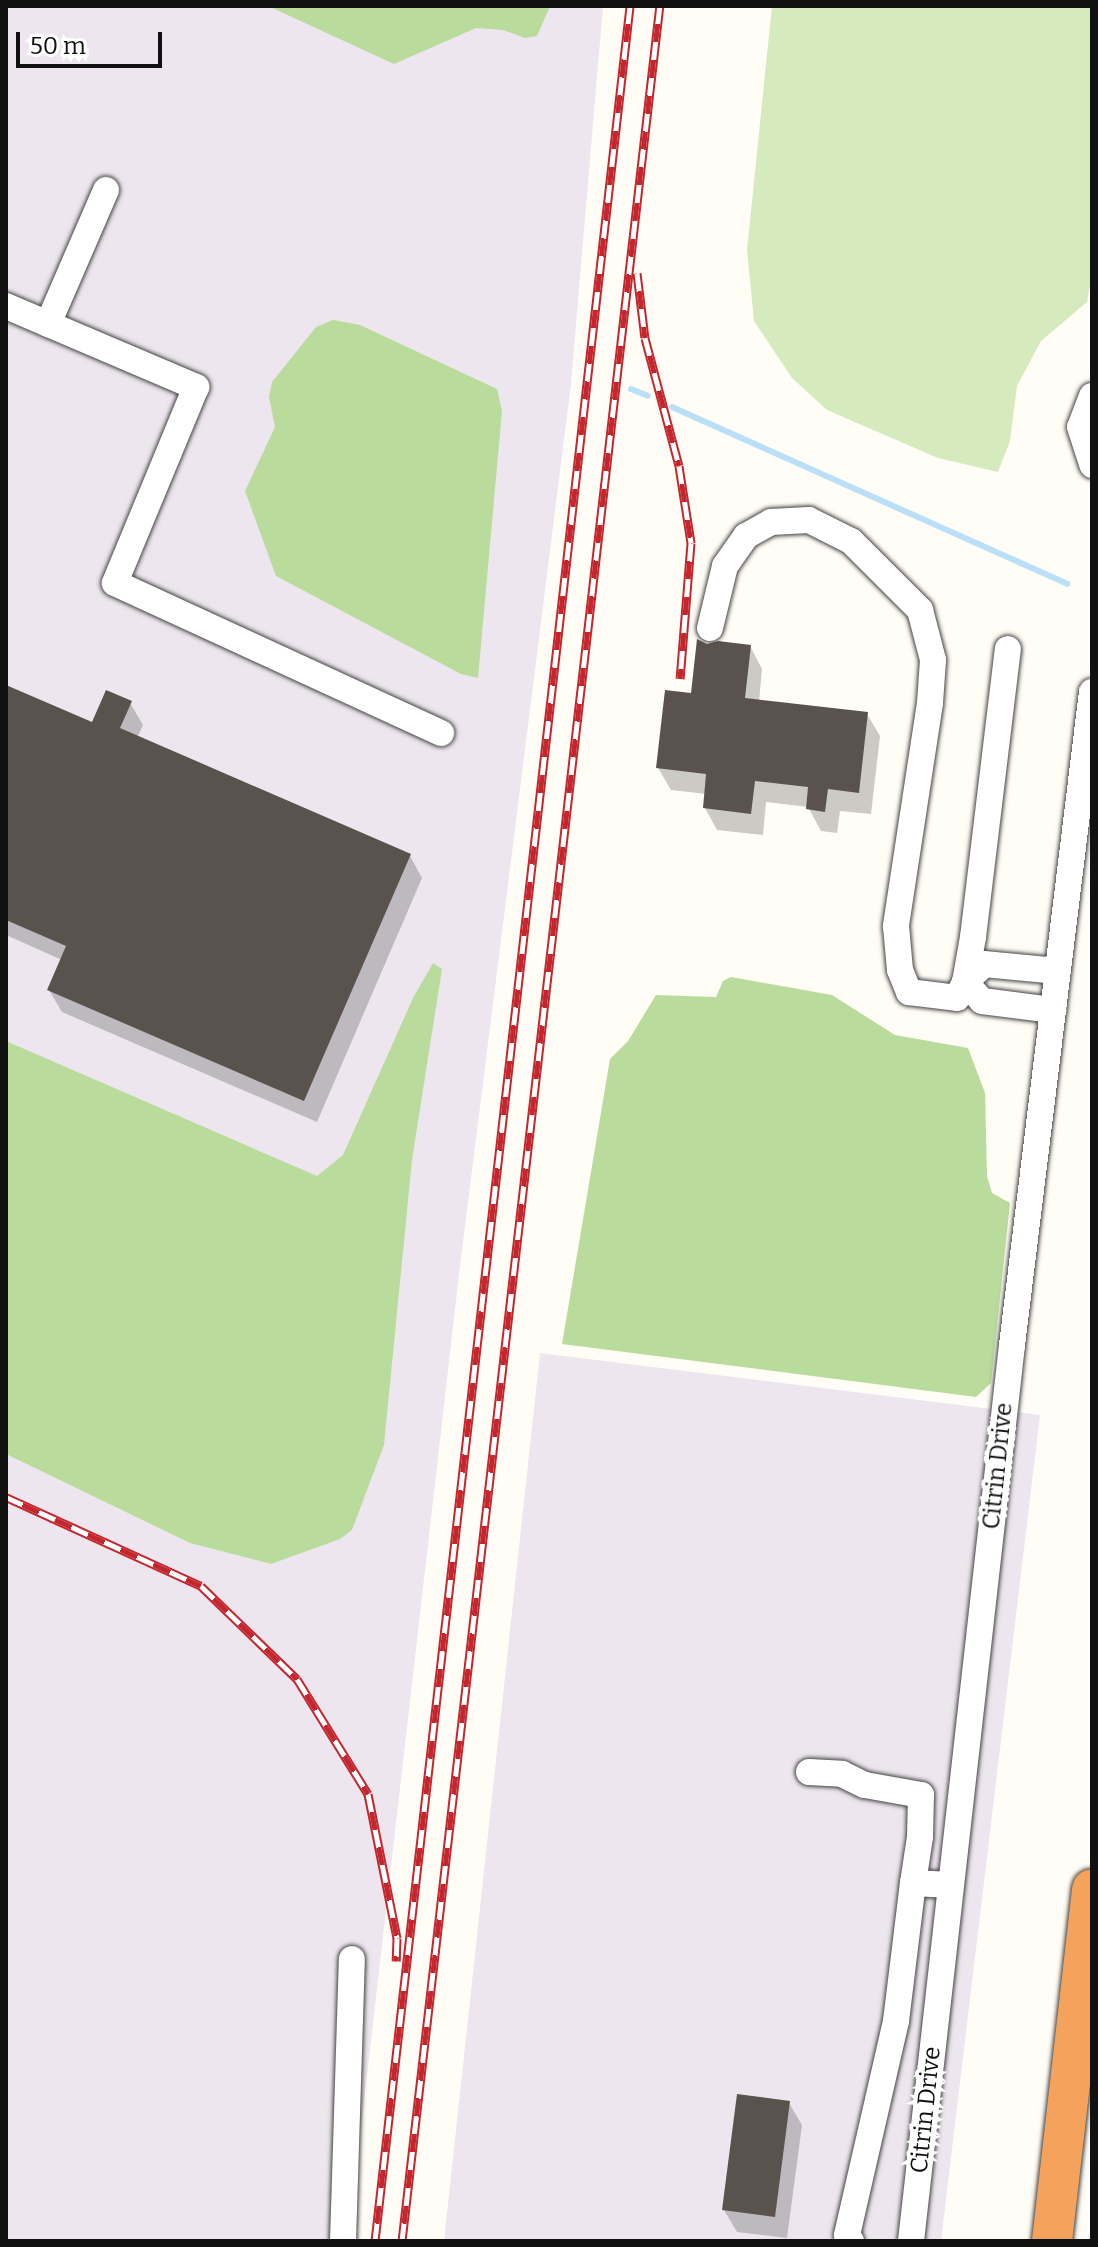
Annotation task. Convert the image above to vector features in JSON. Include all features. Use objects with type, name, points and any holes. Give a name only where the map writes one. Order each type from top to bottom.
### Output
[{"type":"highway","points":[[1052,2241],[1092,1889]]},
{"type":"street","points":[[48,324],[106,190]]},
{"type":"street","points":[[6,306],[196,387],[115,583],[441,733]]},
{"type":"street","points":[[1092,396],[1080,427],[1092,465]]},
{"type":"street","points":[[710,628],[725,566],[746,536],[771,522],[809,520],[851,541],[920,610],[933,660],[930,703],[896,926],[900,970],[909,992],[957,998],[965,982],[1008,649]]},
{"type":"street","name":"Citrin Drive","points":[[911,2241],[1092,692]]},
{"type":"street","points":[[965,982],[984,964],[1058,971]]},
{"type":"street","points":[[965,982],[982,1001],[1053,1010]]},
{"type":"street","points":[[809,1772],[842,1774],[865,1785],[921,1795],[920,1837],[896,2021],[847,2235],[851,2241]]},
{"type":"street","points":[[913,1883],[951,1885]]},
{"type":"street","points":[[343,2241],[352,1959]]},
{"type":"shaded area","points":[[6,6],[603,6],[571,384],[460,1266],[348,2241],[6,2241]]},
{"type":"shaded area","points":[[540,1353],[1040,1415],[941,2241],[444,2241]]},
{"type":"green space","points":[[268,6],[550,6],[537,36],[525,38],[503,30],[476,28],[394,64]]},
{"type":"green space","points":[[772,6],[1092,6],[1092,274],[1087,302],[1041,341],[1017,386],[1010,441],[998,472],[938,458],[827,410],[792,378],[754,321],[747,250]]},
{"type":"green space","points":[[333,320],[360,325],[497,389],[502,411],[478,678],[461,674],[276,576],[245,491],[275,427],[269,397],[272,382],[316,327]]},
{"type":"green space","points":[[433,963],[442,969],[412,1160],[384,1445],[352,1530],[340,1539],[271,1564],[190,1543],[6,1454],[6,1041],[317,1176],[343,1155],[413,998]]},
{"type":"green space","points":[[731,977],[832,995],[895,1035],[968,1048],[985,1093],[987,1176],[992,1193],[1010,1203],[991,1383],[976,1397],[562,1344],[610,1059],[628,1041],[656,995],[716,997],[723,981]]},
{"type":"building","points":[[697,639],[707,644],[718,641],[751,645],[745,698],[868,712],[859,793],[828,789],[825,812],[806,809],[808,787],[755,781],[751,814],[703,808],[706,774],[656,768],[665,690],[691,693]]},
{"type":"building","points":[[6,685],[92,722],[106,690],[132,701],[120,728],[411,854],[304,1101],[47,990],[66,946],[6,920]]},
{"type":"building","points":[[737,2094],[790,2101],[775,2217],[722,2210]]},
{"type":"waterway","points":[[631,389],[648,396]]},
{"type":"waterway","points":[[672,407],[1067,584]]},
{"type":"railway","points":[[375,2241],[630,6]]},
{"type":"railway","points":[[402,2241],[660,6]]},
{"type":"railway","points":[[637,273],[645,338],[679,466],[691,543],[680,679]]},
{"type":"railway","points":[[6,1497],[201,1586],[297,1679],[368,1794],[397,1938],[396,1961]]}]
